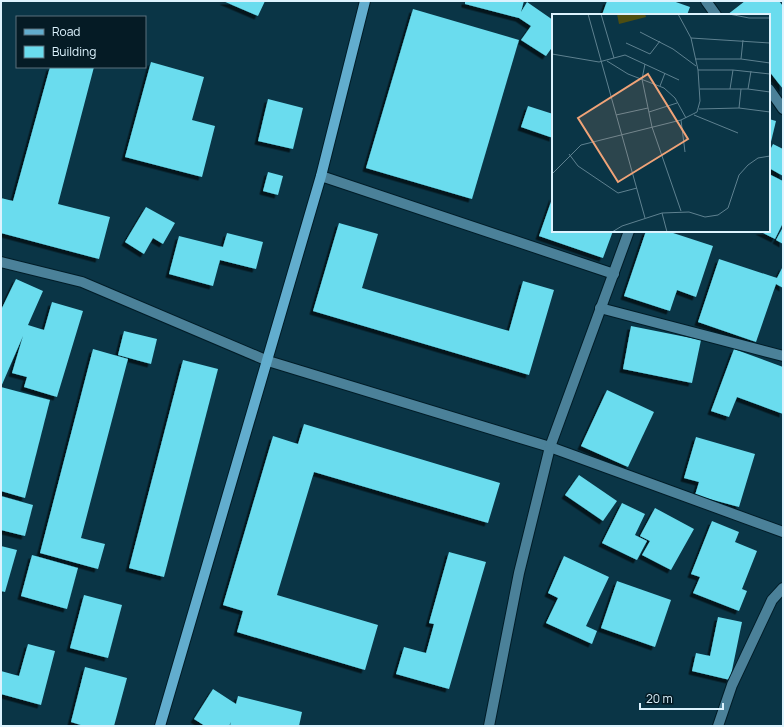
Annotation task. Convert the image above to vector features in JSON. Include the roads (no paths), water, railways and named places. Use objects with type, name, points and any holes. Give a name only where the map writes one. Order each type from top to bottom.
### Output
[{"type":"main road","points":[[160,726],[268,361],[320,176],[365,1]]},
{"type":"street","points":[[770,91],[783,109]]},
{"type":"street","points":[[320,176],[614,274]]},
{"type":"street","points":[[489,726],[519,573],[550,447],[629,232]]},
{"type":"street","points":[[1,262],[82,282],[268,361],[550,447],[783,532]]},
{"type":"street","points":[[600,308],[783,356]]},
{"type":"street","points":[[718,726],[732,685],[772,600],[783,588]]}]
